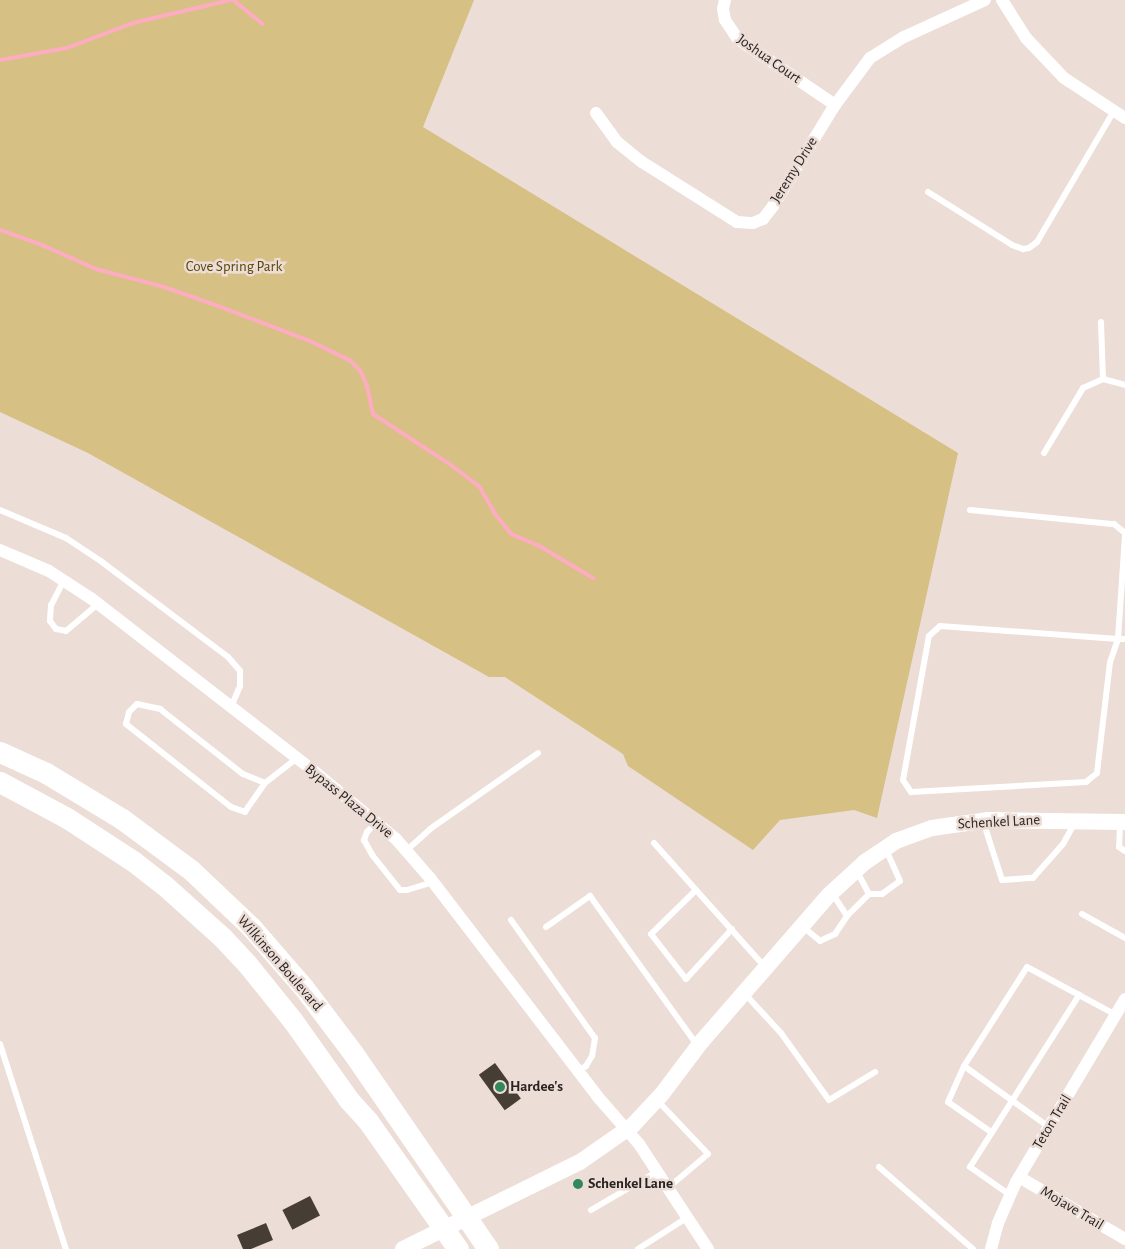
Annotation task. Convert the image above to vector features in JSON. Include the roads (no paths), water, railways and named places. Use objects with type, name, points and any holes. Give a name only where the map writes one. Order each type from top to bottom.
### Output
[{"type":"highway","name":"Wilkinson Boulevard","points":[[0,752],[46,773],[122,818],[191,870],[251,927],[304,988],[348,1046],[488,1249]]},
{"type":"highway","name":"Wilkinson Boulevard","points":[[0,782],[67,818],[133,861],[179,898],[222,937],[254,972],[293,1021],[349,1100],[368,1121],[458,1249]]},
{"type":"street","name":"Joshua Court","points":[[725,0],[723,9],[725,20],[738,39],[835,105]]},
{"type":"street","name":"Jeremy Drive","points":[[596,113],[610,135],[636,157],[737,222],[749,224],[762,219],[773,206],[835,105],[863,67],[877,52],[985,0]]},
{"type":"street","points":[[1002,0],[1026,38],[1064,78],[1120,115]]},
{"type":"street","name":"Bypass Plaza Drive","points":[[0,550],[28,561],[64,580],[98,604],[297,758],[377,822],[407,850],[658,1171],[708,1249]]},
{"type":"street","name":"Schenkel Lane","points":[[403,1249],[580,1162],[627,1130],[657,1100],[698,1046],[832,892],[856,869],[901,839],[932,828],[983,820],[1122,822]]},
{"type":"street","name":"Teton Trail","points":[[991,1249],[1010,1195],[1019,1177],[1125,1000]]},
{"type":"street","name":"Mojave Trail","points":[[1019,1177],[1125,1239]]},
{"type":"lane","points":[[928,192],[1012,245],[1023,249],[1029,248],[1037,242],[1120,115]]},
{"type":"lane","points":[[1101,322],[1103,379]]},
{"type":"lane","points":[[1044,453],[1083,388],[1103,379],[1125,385]]},
{"type":"lane","points":[[0,510],[66,538],[102,562],[228,657],[240,671],[240,686],[231,707]]},
{"type":"lane","points":[[970,510],[1114,524],[1125,534],[1118,639],[1110,662],[1097,773],[1086,782],[911,792],[903,780],[929,636],[940,626],[1118,639],[1125,640]]},
{"type":"lane","points":[[64,580],[51,605],[50,621],[56,628],[66,631],[85,617],[98,604]]},
{"type":"lane","points":[[265,784],[243,774],[160,709],[137,704],[129,712],[126,724],[231,807],[245,812],[265,784],[297,758]]},
{"type":"lane","points":[[407,850],[430,829],[538,753]]},
{"type":"lane","points":[[983,820],[1002,880],[1033,878],[1063,844],[1076,820]]},
{"type":"lane","points":[[377,822],[367,832],[364,840],[373,856],[400,890],[407,890],[433,882]]},
{"type":"lane","points":[[1122,822],[1119,847],[1125,851]]},
{"type":"lane","points":[[654,843],[766,968]]},
{"type":"lane","points":[[802,926],[820,941],[835,934],[847,916],[869,894],[882,894],[900,881],[886,849]]},
{"type":"lane","points":[[856,869],[869,894]]},
{"type":"lane","points":[[696,890],[651,934],[686,979],[732,929]]},
{"type":"lane","points":[[832,892],[847,916]]},
{"type":"lane","points":[[546,927],[590,896],[698,1046]]},
{"type":"lane","points":[[1082,914],[1125,938]]},
{"type":"lane","points":[[511,920],[595,1038],[592,1056],[586,1066],[578,1071]]},
{"type":"lane","points":[[991,1132],[948,1102],[964,1066],[1027,967],[1116,1015]]},
{"type":"lane","points":[[744,993],[781,1033],[829,1100],[875,1072]]},
{"type":"lane","points":[[1010,1195],[970,1167],[1079,995]]},
{"type":"lane","points":[[0,1044],[66,1249]]},
{"type":"lane","points":[[964,1066],[1049,1127]]},
{"type":"lane","points":[[657,1100],[708,1154],[668,1187]]},
{"type":"lane","points":[[879,1167],[973,1249]]},
{"type":"lane","points":[[591,1210],[658,1171]]},
{"type":"lane","points":[[638,1249],[688,1217]]},
{"type":"waterway","points":[[0,60],[67,48],[133,23],[230,0]]},
{"type":"waterway","points":[[233,0],[263,24]]},
{"type":"waterway","points":[[0,230],[42,245],[96,269],[164,287],[218,306],[310,341],[351,361],[361,372],[367,386],[373,414],[451,465],[479,486],[495,514],[511,534],[541,547],[593,578]]},
{"type":"place","name":"Hardee's","points":[[500,1087]]},
{"type":"place","name":"Schenkel Lane","points":[[578,1184]]},
{"type":"park label","name":"Cove Spring Park","points":[[234,267]]}]
